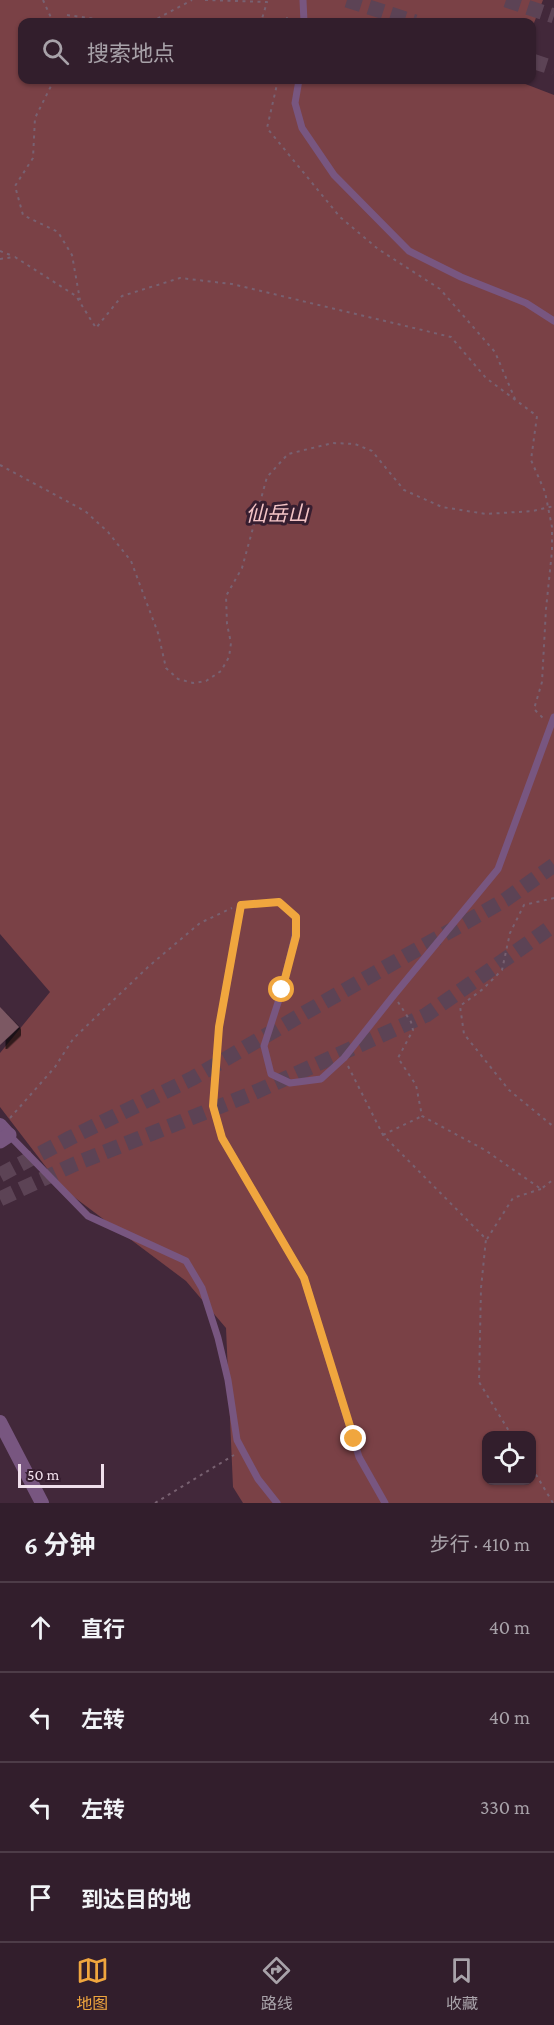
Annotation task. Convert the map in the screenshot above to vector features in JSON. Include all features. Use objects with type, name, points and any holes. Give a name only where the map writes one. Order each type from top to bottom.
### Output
[{"type":"street","points":[[0,1422],[42,1503]]},
{"type":"lane","points":[[303,0],[304,18]]},
{"type":"lane","points":[[298,84],[295,103],[302,128],[334,175],[409,251],[461,277],[526,303],[554,321]]},
{"type":"lane","points":[[385,1503],[359,1458],[304,1278],[222,1138],[213,1106],[219,1027],[241,905],[279,902],[296,917],[296,936],[264,1046],[271,1074],[290,1083],[321,1079],[344,1058],[498,869],[554,717]]},
{"type":"lane","points":[[3,1132],[88,1216],[186,1261],[202,1288],[218,1338],[228,1380],[237,1440],[258,1479],[277,1503]]},
{"type":"path","points":[[43,0],[51,18]]},
{"type":"path","points":[[158,18],[192,0]]},
{"type":"path","points":[[205,0],[267,2],[262,18]]},
{"type":"path","points":[[67,15],[88,18]]},
{"type":"path","points":[[52,84],[35,118],[33,158],[15,186],[23,215],[57,232],[72,255],[81,304]]},
{"type":"path","points":[[277,84],[267,128],[340,217],[378,249],[440,289],[495,352],[516,401]]},
{"type":"path","points":[[0,251],[15,257],[76,296],[96,328],[122,296],[180,278],[232,285],[452,337],[486,378],[537,416],[531,460],[545,492],[552,526],[552,551],[542,682],[534,709],[551,726]]},
{"type":"path","points":[[0,259],[15,257]]},
{"type":"path","points":[[0,465],[85,511],[108,532],[131,561],[158,633],[166,668],[178,679],[193,683],[206,681],[221,670],[229,657],[231,643],[227,624],[226,596],[242,568],[267,477],[288,454],[333,443],[355,444],[372,451],[404,490],[442,507],[486,514],[533,511],[554,506]]},
{"type":"path","points":[[554,898],[525,905],[510,933],[502,969],[483,989],[460,1006],[464,1034],[509,1089],[554,1126]]},
{"type":"path","points":[[3,1132],[55,1067],[74,1039],[148,967],[200,923],[241,905]]},
{"type":"path","points":[[394,995],[411,1022],[413,1030],[398,1058],[416,1085],[422,1116]]},
{"type":"path","points":[[344,1058],[383,1135],[486,1239]]},
{"type":"path","points":[[383,1135],[422,1116]]},
{"type":"path","points":[[422,1116],[485,1150],[541,1189]]},
{"type":"path","points":[[509,1431],[479,1382],[481,1288],[486,1239],[513,1198],[541,1189],[554,1179]]},
{"type":"path","points":[[155,1503],[242,1450]]},
{"type":"path","points":[[536,1476],[553,1503]]},
{"type":"green space","name":"仙岳山","points":[[0,0],[543,0],[536,18],[18,18],[18,84],[525,84],[554,95],[554,1503],[243,1503],[233,1487],[226,1328],[186,1281],[62,1188],[0,1107],[0,1053],[50,992],[0,934]]},
{"type":"building","points":[[0,1007],[19,1027],[0,1045]]},
{"type":"tunnel","points":[[347,0],[403,18]]},
{"type":"tunnel","points":[[506,0],[554,16]]},
{"type":"tunnel","points":[[536,62],[554,68]]},
{"type":"tunnel","points":[[0,1175],[193,1078],[505,900],[554,865]]},
{"type":"tunnel","points":[[0,1199],[75,1164],[251,1094],[426,1015],[554,925]]},
{"type":"route","points":[[282,990],[296,936],[296,917],[279,902],[241,905],[219,1027],[213,1106],[222,1138],[304,1278],[354,1439]]}]
